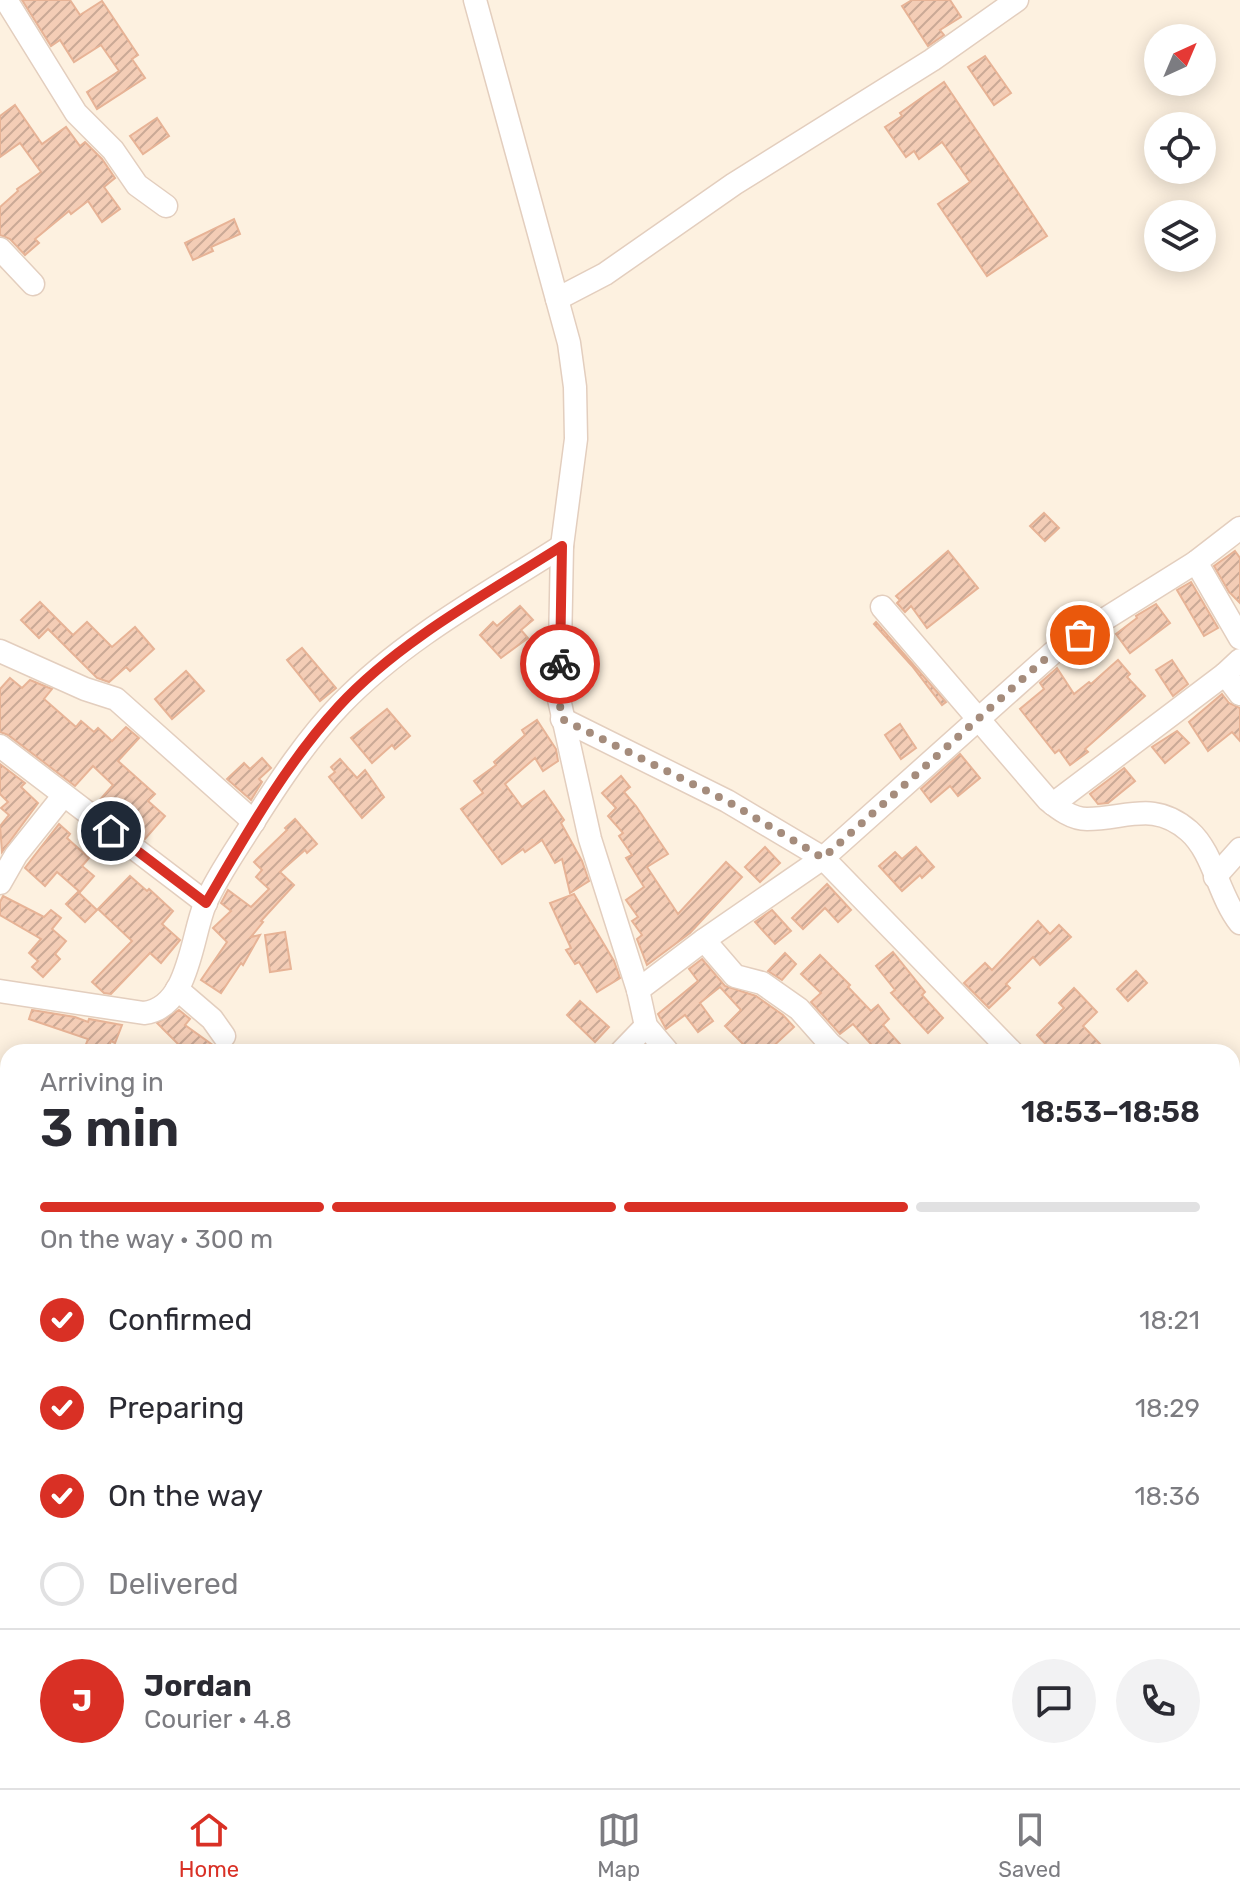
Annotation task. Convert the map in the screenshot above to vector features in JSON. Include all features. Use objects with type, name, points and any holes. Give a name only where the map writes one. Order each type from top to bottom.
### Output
[{"type":"street","points":[[6,0],[76,113],[113,150],[137,185],[166,206]]},
{"type":"street","points":[[475,0],[569,343],[576,400],[576,439],[562,546],[559,699],[562,719],[590,839],[638,990],[646,1026],[661,1044]]},
{"type":"street","points":[[557,299],[605,274],[734,184],[932,60],[1017,0]]},
{"type":"street","points":[[0,249],[33,284]]},
{"type":"street","points":[[638,990],[823,858],[1057,649],[1196,562],[1240,528]]},
{"type":"street","points":[[0,991],[144,1013],[157,1012],[177,989],[206,903],[254,822],[284,776],[340,705],[382,667],[433,629],[562,546]]},
{"type":"street","points":[[1196,562],[1240,638]]},
{"type":"street","points":[[882,607],[1053,804],[1073,816],[1086,819],[1150,812],[1170,817],[1191,832],[1206,853],[1226,903],[1240,923]]},
{"type":"street","points":[[0,651],[85,689],[116,699],[254,822]]},
{"type":"street","points":[[1053,804],[1232,667],[1240,694]]},
{"type":"street","points":[[562,719],[727,801],[823,858],[1004,1044]]},
{"type":"street","points":[[0,746],[206,903]]},
{"type":"street","points":[[0,883],[16,855],[64,795]]},
{"type":"street","points":[[1215,877],[1240,849]]},
{"type":"street","points":[[704,940],[735,976],[762,983],[799,1009],[823,1044]]},
{"type":"street","points":[[177,989],[212,1019],[224,1036]]},
{"type":"street","points":[[629,1044],[646,1026]]},
{"type":"building","points":[[22,0],[70,0],[80,15],[102,1],[138,55],[132,59],[145,78],[97,109],[87,92],[119,71],[101,45],[74,62],[60,40],[51,46]]},
{"type":"building","points":[[912,0],[950,0],[961,17],[940,30],[944,35],[928,46],[902,6]]},
{"type":"building","points":[[985,56],[1011,93],[994,105],[968,67]]},
{"type":"building","points":[[944,82],[1047,236],[987,276],[938,204],[970,182],[942,142],[919,159],[914,151],[906,157],[885,127]]},
{"type":"building","points":[[15,105],[42,144],[66,127],[80,146],[85,142],[115,178],[104,187],[120,209],[102,222],[88,201],[71,214],[69,211],[35,239],[39,243],[25,255],[10,239],[0,235],[0,207],[17,189],[41,172],[20,143],[0,157],[0,116]]},
{"type":"building","points":[[157,118],[169,136],[143,154],[130,136]]},
{"type":"building","points":[[234,219],[240,234],[211,247],[213,251],[193,260],[185,243]]},
{"type":"building","points":[[1044,513],[1059,528],[1045,541],[1030,526]]},
{"type":"building","points":[[948,551],[978,588],[927,628],[911,606],[905,612],[897,603],[900,600],[896,596]]},
{"type":"building","points":[[1235,551],[1240,558],[1240,603],[1229,592],[1214,566]]},
{"type":"building","points":[[1191,582],[1218,628],[1204,636],[1177,590]]},
{"type":"building","points":[[40,602],[73,635],[87,622],[112,647],[135,627],[154,649],[130,671],[126,667],[109,682],[97,678],[48,629],[39,638],[21,620]]},
{"type":"building","points":[[1156,604],[1170,623],[1130,653],[1116,634]]},
{"type":"building","points":[[520,606],[533,620],[521,630],[528,638],[501,658],[480,635],[493,622],[497,626]]},
{"type":"building","points":[[876,622],[946,702],[942,705],[874,624]]},
{"type":"building","points":[[302,648],[336,688],[320,701],[287,660]]},
{"type":"building","points":[[1118,660],[1130,674],[1127,677],[1145,696],[1085,749],[1088,752],[1070,765],[1059,750],[1055,753],[1020,709],[1044,689],[1040,683],[1057,668],[1074,694],[1089,682],[1091,684]]},
{"type":"building","points":[[1172,660],[1188,684],[1173,696],[1156,670]]},
{"type":"building","points":[[186,671],[204,691],[172,719],[155,699]]},
{"type":"building","points":[[10,678],[22,688],[30,680],[52,689],[44,699],[76,727],[81,721],[94,732],[98,728],[112,741],[126,727],[139,738],[118,761],[155,794],[148,801],[165,816],[145,839],[131,828],[138,820],[118,803],[110,812],[97,803],[113,785],[93,766],[75,786],[0,732],[0,689]]},
{"type":"building","points":[[1222,694],[1229,703],[1240,708],[1240,741],[1232,732],[1208,751],[1189,722]]},
{"type":"building","points":[[387,709],[410,736],[395,749],[392,745],[372,763],[351,738]]},
{"type":"building","points":[[537,720],[556,749],[558,761],[543,771],[535,758],[505,784],[522,807],[544,791],[564,820],[561,823],[589,881],[570,893],[562,859],[555,863],[542,840],[502,864],[461,809],[483,793],[474,781],[496,765],[494,762],[525,735],[522,730]]},
{"type":"building","points":[[900,724],[916,748],[901,759],[885,735]]},
{"type":"building","points":[[1177,731],[1189,743],[1165,763],[1152,747]]},
{"type":"building","points":[[960,754],[980,778],[958,796],[950,786],[931,802],[921,789]]},
{"type":"building","points":[[262,758],[271,768],[259,779],[262,782],[251,800],[227,779],[244,763],[250,769]]},
{"type":"building","points":[[340,759],[357,778],[365,770],[384,797],[362,818],[329,777],[335,772],[331,767]]},
{"type":"building","points":[[0,764],[25,783],[21,787],[38,803],[2,852],[0,826],[9,815],[1,808],[8,802],[0,794]]},
{"type":"building","points":[[1124,768],[1135,781],[1108,803],[1098,804],[1090,794]]},
{"type":"building","points":[[621,776],[630,787],[624,792],[668,854],[647,867],[678,914],[726,862],[742,877],[690,933],[647,965],[637,939],[642,935],[632,921],[638,917],[626,900],[644,887],[626,858],[632,855],[619,836],[623,833],[608,816],[616,808],[602,793]]},
{"type":"building","points":[[295,819],[317,844],[307,853],[305,850],[280,872],[294,885],[261,921],[251,937],[260,935],[243,965],[241,963],[221,993],[201,980],[227,942],[213,928],[231,911],[221,903],[228,890],[251,907],[269,889],[256,877],[262,870],[254,862]]},
{"type":"building","points":[[59,824],[70,834],[67,838],[89,858],[82,866],[94,876],[80,892],[57,872],[45,886],[25,868]]},
{"type":"building","points":[[765,847],[780,863],[760,882],[745,867]]},
{"type":"building","points":[[916,847],[934,867],[902,891],[879,866],[895,852],[902,859]]},
{"type":"building","points":[[130,876],[173,911],[162,924],[180,940],[161,963],[150,953],[111,994],[104,993],[92,982],[132,941],[98,909]]},
{"type":"building","points":[[827,884],[851,910],[838,922],[825,908],[803,929],[792,918]]},
{"type":"building","points":[[78,892],[97,910],[85,922],[66,904]]},
{"type":"building","points":[[574,894],[614,961],[620,978],[597,992],[579,962],[575,964],[566,950],[571,948],[550,903]]},
{"type":"building","points":[[3,896],[44,917],[51,910],[61,918],[52,929],[66,941],[55,954],[60,959],[43,977],[32,967],[38,961],[29,953],[41,939],[0,915]]},
{"type":"building","points":[[772,910],[791,931],[775,944],[755,922]]},
{"type":"building","points":[[1038,921],[1050,934],[1059,925],[1071,937],[1040,965],[1033,957],[1006,984],[1010,988],[989,1008],[964,983],[985,963],[992,970]]},
{"type":"building","points":[[285,932],[291,969],[270,972],[265,935]]},
{"type":"building","points":[[893,952],[925,992],[922,995],[943,1018],[928,1033],[891,993],[895,990],[876,966]]},
{"type":"building","points":[[785,953],[796,964],[782,980],[768,971]]},
{"type":"building","points":[[820,955],[871,1011],[878,1005],[889,1019],[883,1025],[900,1044],[871,1044],[853,1024],[840,1034],[811,1002],[821,993],[801,974]]},
{"type":"building","points":[[702,959],[725,986],[756,996],[794,1027],[776,1044],[743,1044],[725,1026],[741,1010],[720,987],[700,1003],[713,1021],[698,1032],[685,1015],[666,1029],[658,1014],[698,981],[689,969]]},
{"type":"building","points":[[1136,971],[1147,983],[1128,1001],[1117,989]]},
{"type":"building","points":[[1074,988],[1097,1012],[1083,1026],[1100,1044],[1045,1044],[1037,1035],[1064,1008],[1059,1003]]},
{"type":"building","points":[[580,1001],[609,1027],[595,1042],[567,1015]]},
{"type":"building","points":[[32,1010],[88,1022],[89,1019],[122,1025],[115,1043],[86,1044],[88,1039],[29,1019]]},
{"type":"building","points":[[179,1010],[190,1019],[185,1025],[211,1044],[178,1044],[157,1023]]},
{"type":"way so far","points":[[560,664],[562,719],[727,801],[823,858],[1037,666],[1080,635]]},
{"type":"route","points":[[111,831],[206,903],[284,776],[340,705],[382,667],[433,629],[562,546],[560,664]]}]
